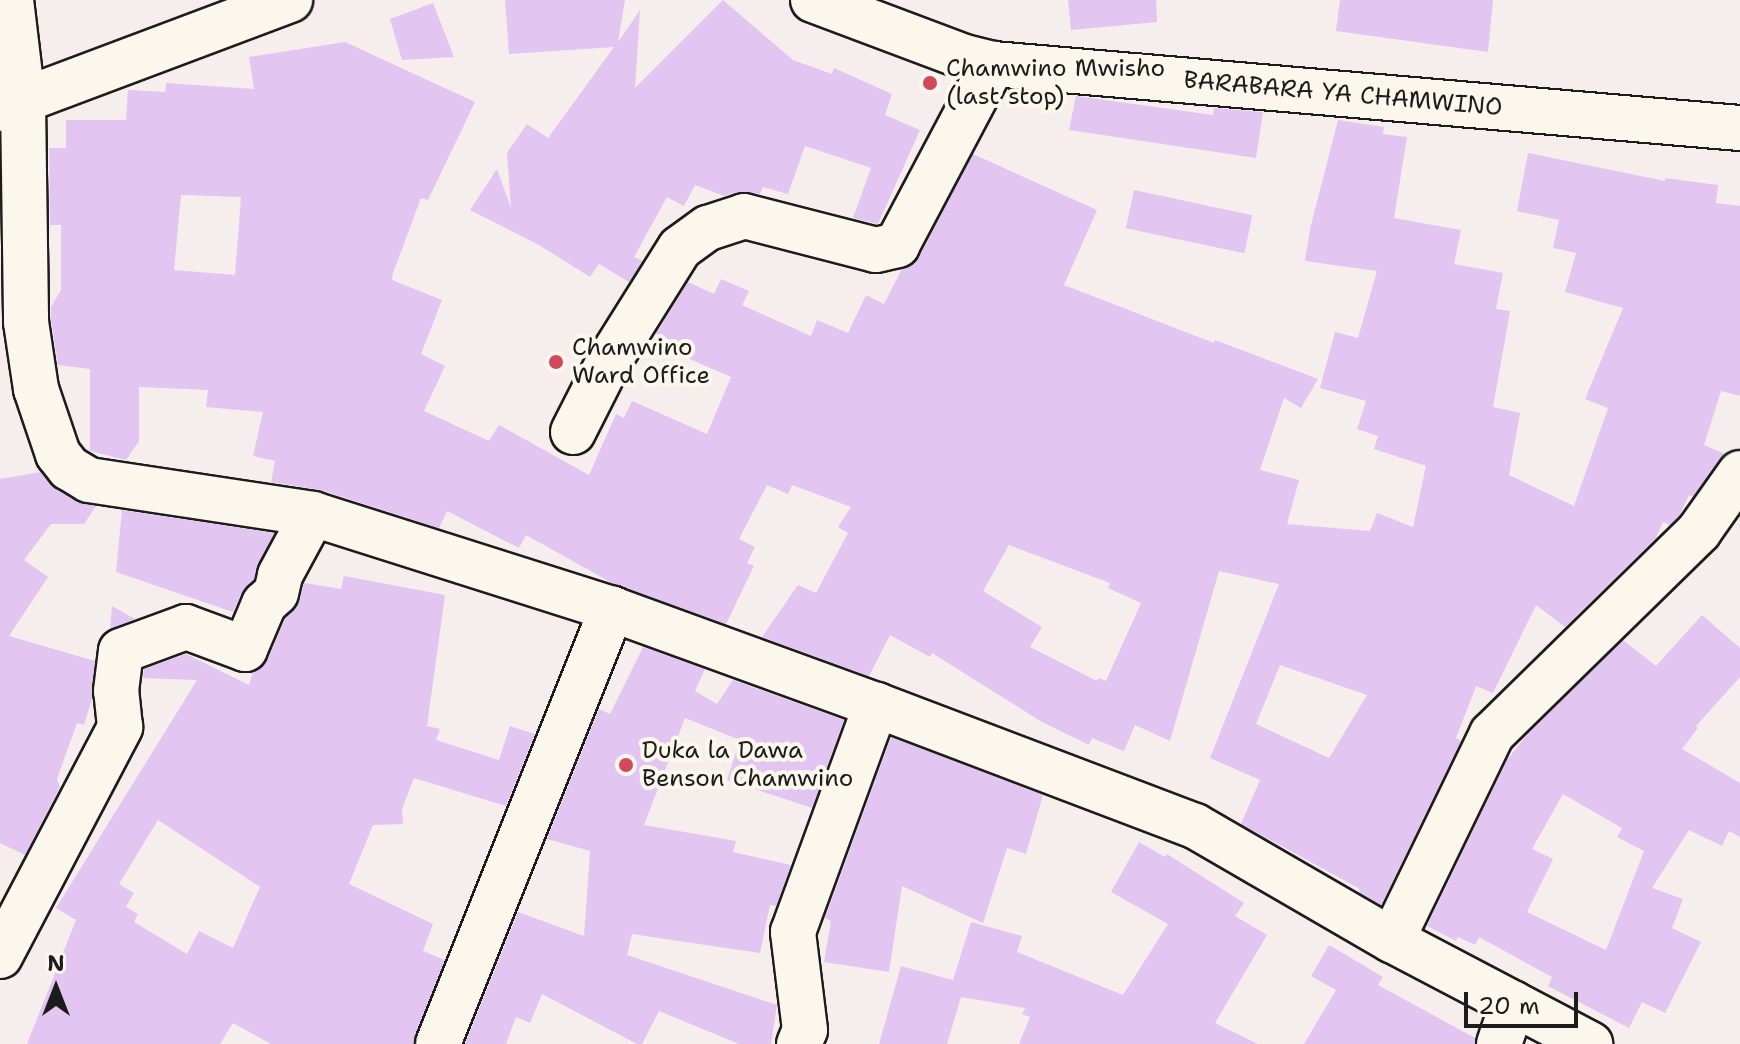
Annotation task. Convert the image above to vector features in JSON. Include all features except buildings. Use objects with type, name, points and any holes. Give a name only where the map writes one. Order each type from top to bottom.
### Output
[{"type":"street","points":[[11,0],[12,105],[26,322],[36,389],[58,454],[69,468],[89,480],[313,514],[612,609],[876,705],[1195,826],[1392,940],[1590,1044]]},
{"type":"street","points":[[12,105],[290,0]]},
{"type":"street","name":"BARABARA YA CHAMWINO","points":[[813,0],[965,57],[993,64],[1740,128]]},
{"type":"street","points":[[573,432],[609,361],[680,248],[708,228],[744,216],[876,250],[897,245],[907,233],[993,64]]},
{"type":"street","points":[[1392,940],[1492,734],[1699,531],[1740,473]]},
{"type":"street","points":[[0,956],[120,727],[116,691],[121,651],[186,627],[245,649],[264,604],[276,593],[280,575],[313,514]]},
{"type":"street","points":[[438,1044],[612,609]]},
{"type":"street","points":[[799,1044],[805,1030],[793,932],[876,705]]},
{"type":"street","points":[[1499,1044],[1513,1003]]},
{"type":"place","name":"Chamwino Mwisho (last stop)","points":[[930,83]]},
{"type":"place","name":"Chamwino Ward Office","points":[[556,362]]},
{"type":"place","name":"Duka la Dawa Benson Chamwino","points":[[626,765]]}]
